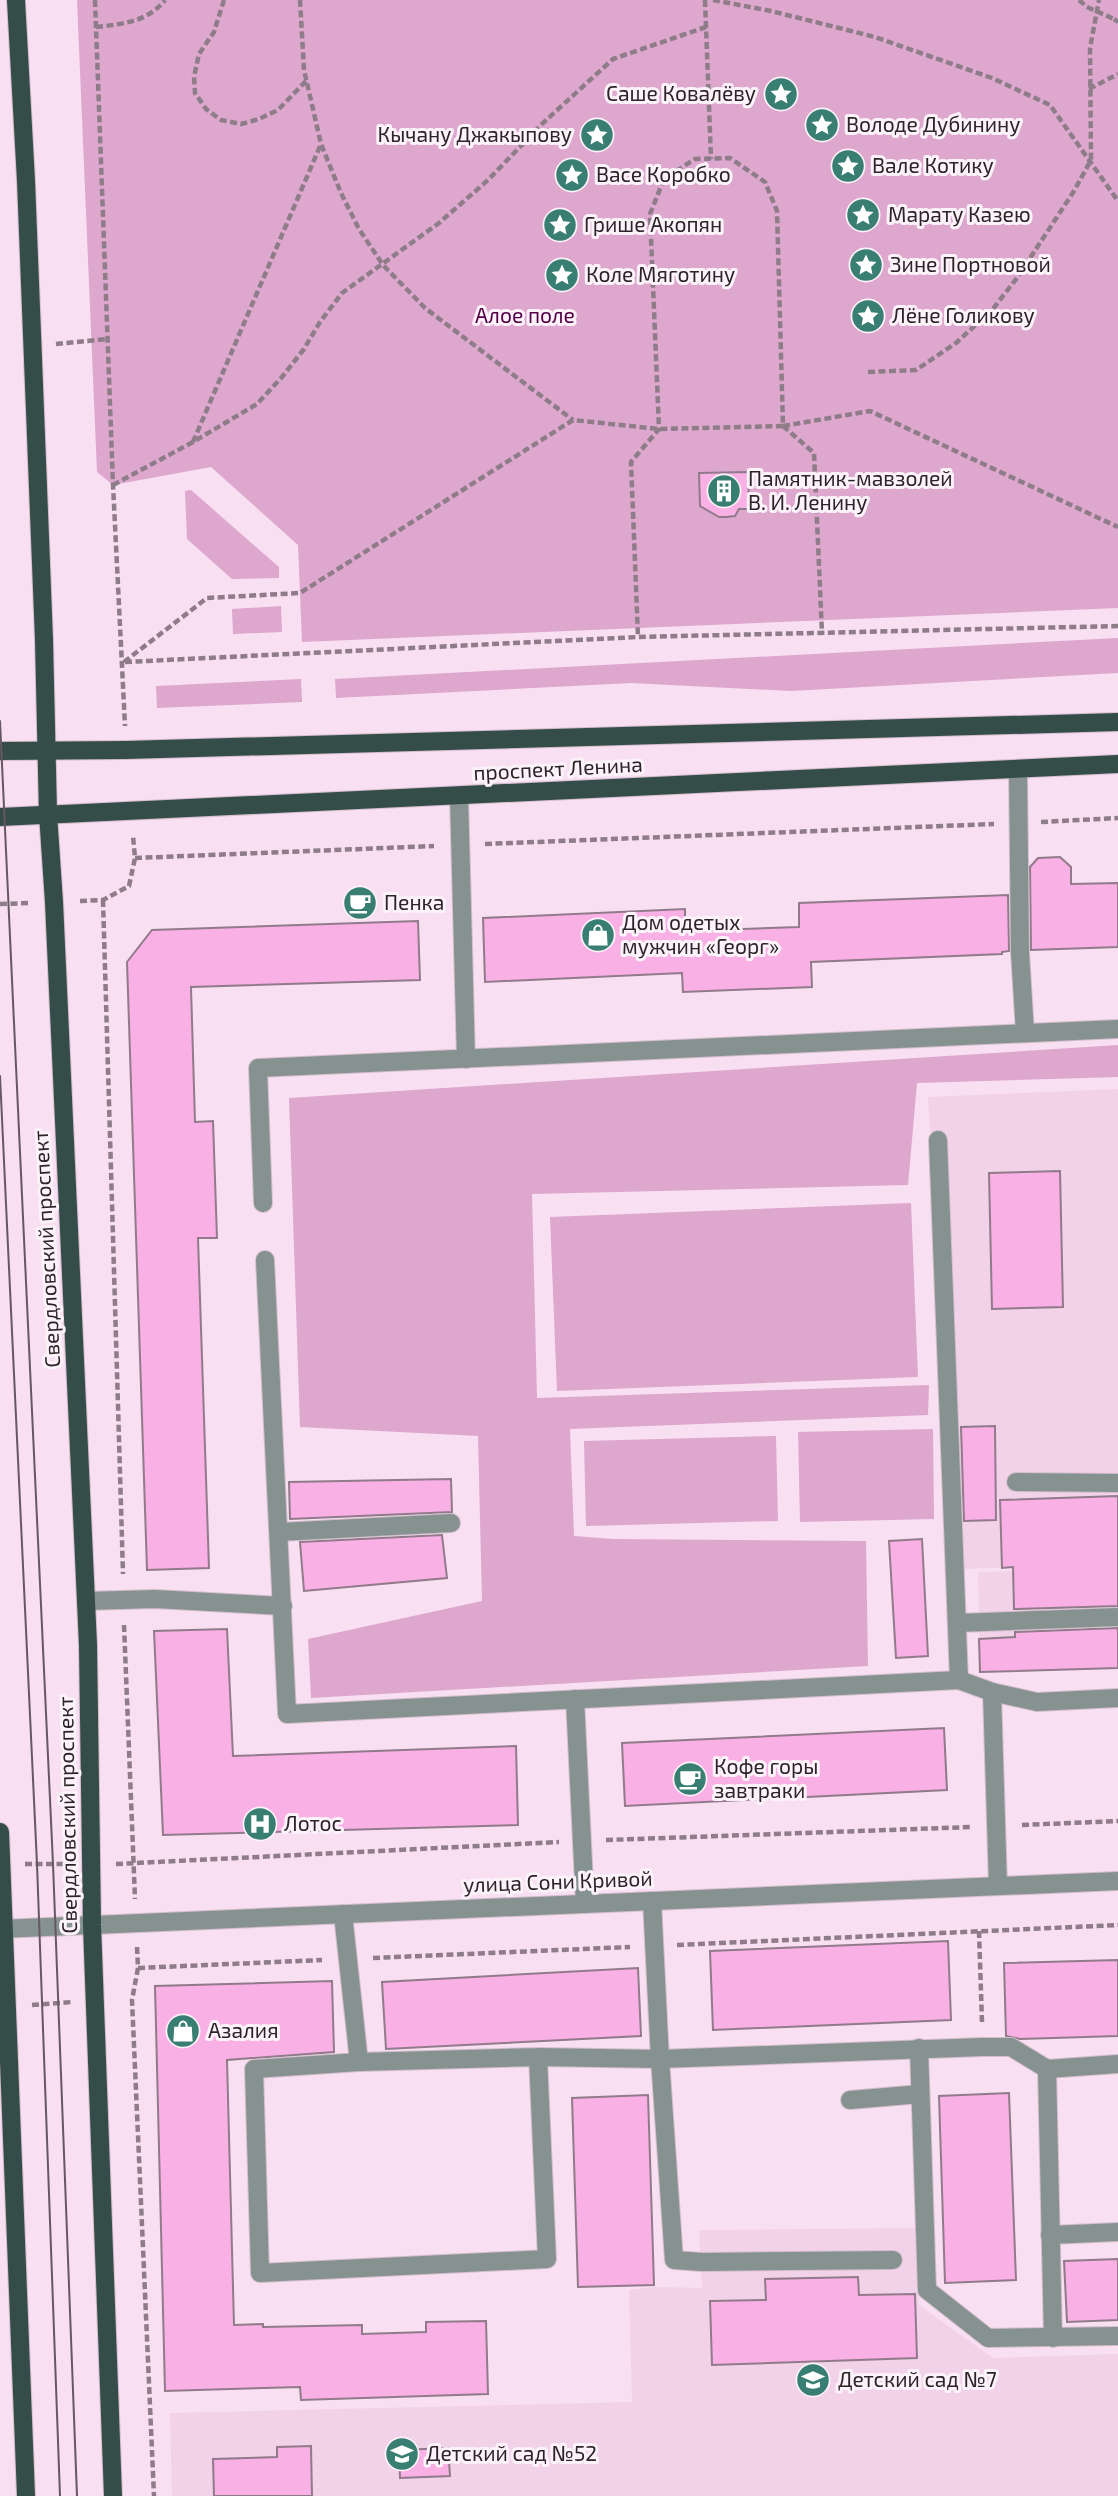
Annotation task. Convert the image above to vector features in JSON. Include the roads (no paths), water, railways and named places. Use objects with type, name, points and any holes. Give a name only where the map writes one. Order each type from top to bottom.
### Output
[{"type":"main road","name":"Свердловский проспект","points":[[16,0],[26,181],[48,814],[86,1601],[92,1925],[113,2496]]},
{"type":"main road","name":"проспект Ленина","points":[[0,751],[126,750],[1118,722]]},
{"type":"main road","name":"проспект Ленина","points":[[0,817],[1118,764]]},
{"type":"main road","points":[[0,1832],[26,2496]]},
{"type":"street","points":[[1017,770],[1020,952],[1025,1033]]},
{"type":"street","points":[[459,796],[466,1059]]},
{"type":"street","points":[[263,1203],[258,1068],[1118,1029]]},
{"type":"street","points":[[938,1140],[958,1679]]},
{"type":"street","points":[[265,1260],[287,1714],[958,1679],[992,1692],[1037,1702],[1118,1698]]},
{"type":"street","points":[[1016,1482],[1118,1483]]},
{"type":"street","points":[[279,1532],[451,1523]]},
{"type":"street","points":[[86,1601],[155,1599],[283,1606]]},
{"type":"street","points":[[957,1623],[1118,1617]]},
{"type":"street","points":[[992,1692],[998,1886]]},
{"type":"street","points":[[575,1699],[585,1904]]},
{"type":"street","name":"улица Сони Кривой","points":[[2,1929],[1118,1881]]},
{"type":"street","points":[[652,1901],[674,2260],[893,2260]]},
{"type":"street","points":[[343,1914],[359,2062]]},
{"type":"street","points":[[538,2057],[547,2259],[260,2273],[254,2069],[359,2062],[538,2057],[660,2059],[982,2047],[1011,2047],[1047,2069],[1118,2064]]},
{"type":"street","points":[[919,2048],[926,2290],[988,2338],[1118,2336]]},
{"type":"street","points":[[1047,2069],[1053,2338]]},
{"type":"street","points":[[850,2100],[920,2094]]},
{"type":"street","points":[[1050,2235],[1118,2232]]},
{"type":"tram line","points":[[0,721],[53,1864],[77,2496]]},
{"type":"tram line","points":[[0,1076],[37,1864],[60,2496]]},
{"type":"place","name":"Саше Ковалёву","points":[[781,94]]},
{"type":"place","name":"Володе Дубинину","points":[[822,125]]},
{"type":"place","name":"Кычану Джакыпову","points":[[597,135]]},
{"type":"place","name":"Вале Котику","points":[[848,166]]},
{"type":"place","name":"Васе Коробко","points":[[572,175]]},
{"type":"place","name":"Марату Казею","points":[[863,215]]},
{"type":"place","name":"Грише Акопян","points":[[560,225]]},
{"type":"place","name":"Зине Портновой","points":[[866,265]]},
{"type":"place","name":"Коле Мяготину","points":[[562,275]]},
{"type":"place","name":"Лёне Голикову","points":[[868,316]]},
{"type":"place","name":"Памятник-мавзолей В. И. Ленину","points":[[724,491]]},
{"type":"place","name":"Пенка","points":[[360,903]]},
{"type":"place","name":"Дом одетых мужчин «Георг»","points":[[598,935]]},
{"type":"place","name":"Кофе горы завтраки","points":[[690,1779]]},
{"type":"place","name":"Лотос","points":[[260,1824]]},
{"type":"place","name":"Азалия","points":[[183,2031]]},
{"type":"place","name":"Детский сад №7","points":[[813,2380]]},
{"type":"place","name":"Детский сад №52","points":[[402,2454]]},
{"type":"park label","name":"Алое поле","points":[[525,316]]}]
